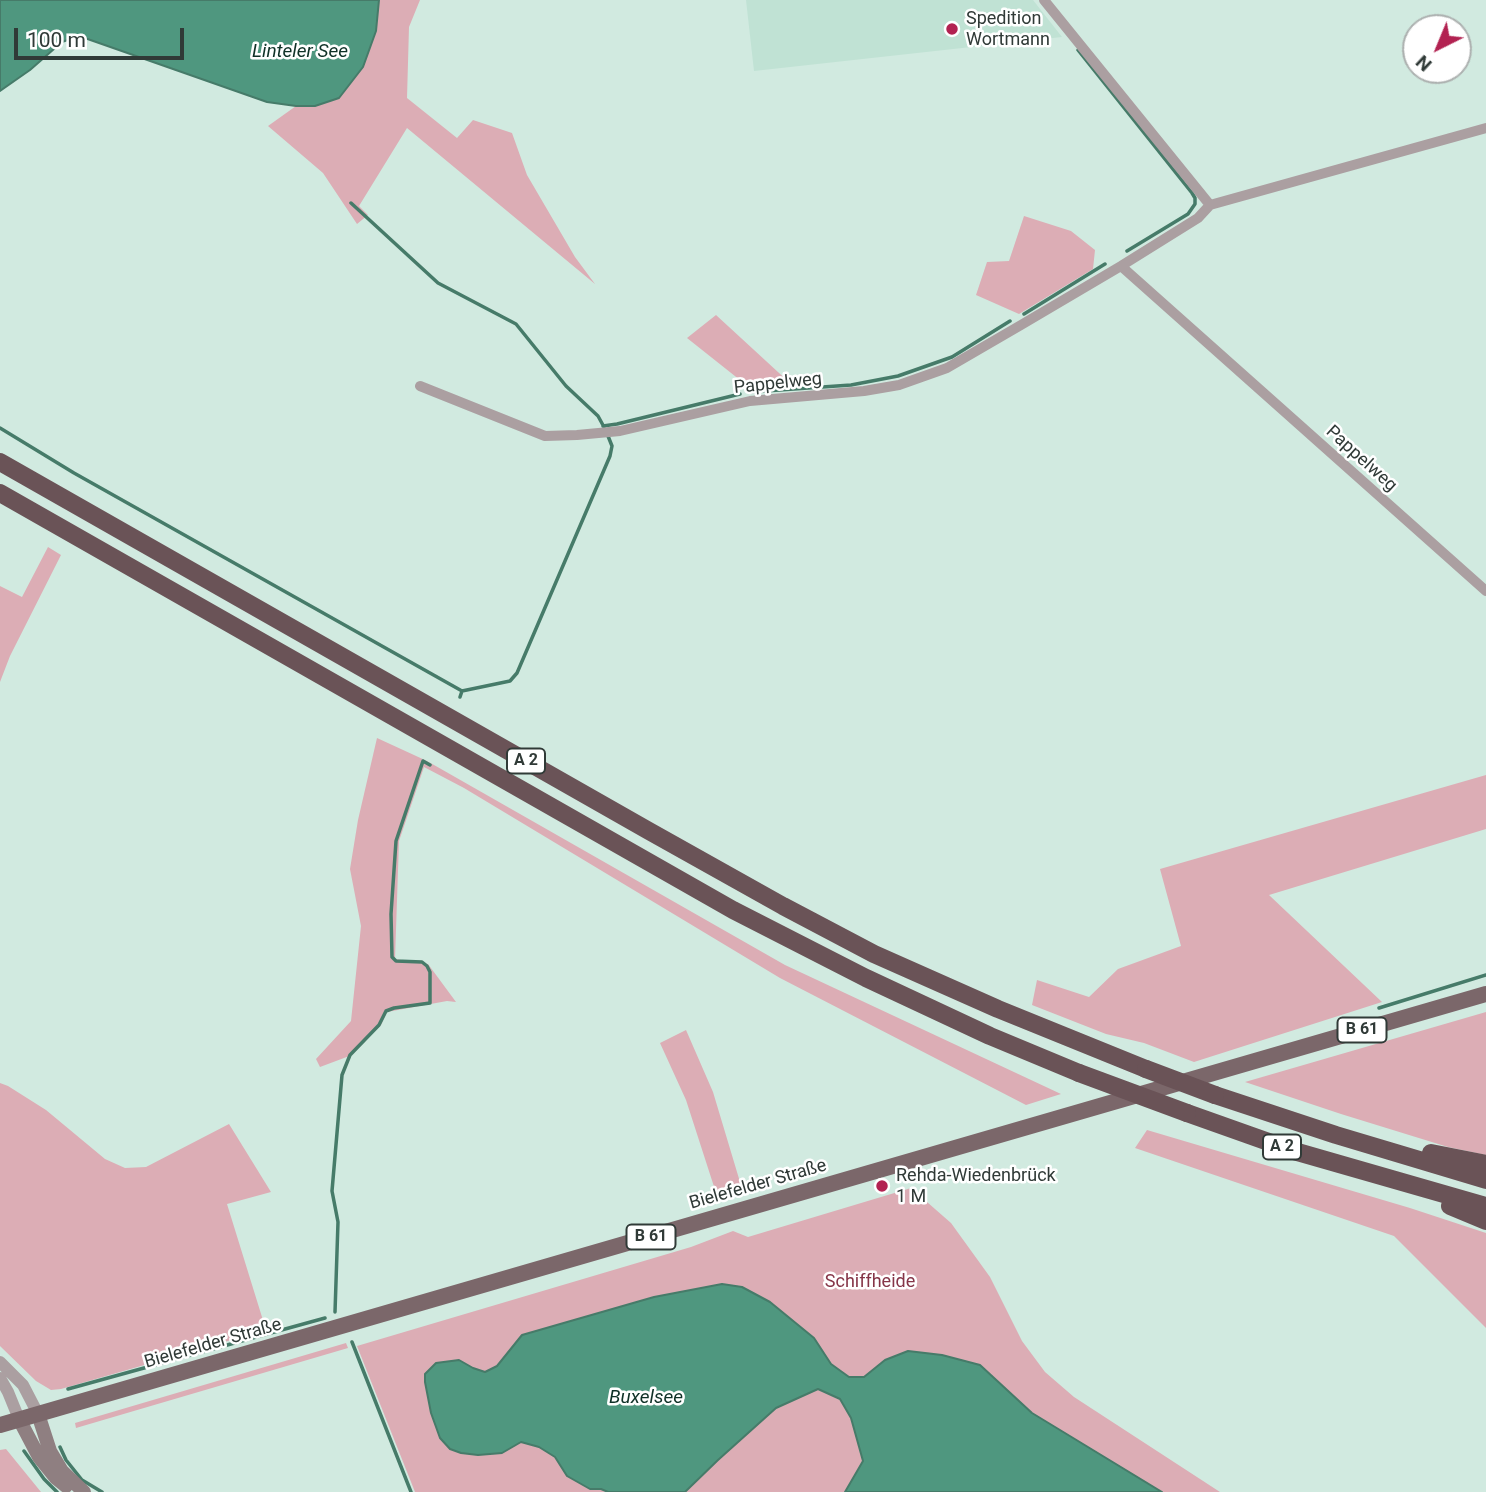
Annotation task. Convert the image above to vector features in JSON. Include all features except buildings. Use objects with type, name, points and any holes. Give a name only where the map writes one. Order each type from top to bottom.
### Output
[{"type":"highway","name":"A 2","points":[[0,462],[637,824],[874,954],[985,1004],[1215,1095],[1486,1180]]},
{"type":"highway","name":"A 2","points":[[0,493],[733,911],[866,978],[1079,1073],[1186,1113],[1294,1151],[1486,1206]]},
{"type":"highway","points":[[1336,1135],[1486,1164]]},
{"type":"highway","points":[[1379,1176],[1486,1222]]},
{"type":"main road","name":"Bielefelder Straße","points":[[0,1425],[1486,994]]},
{"type":"main road","points":[[38,1414],[50,1451],[62,1471],[84,1492]]},
{"type":"main road","points":[[19,1419],[39,1457],[56,1478],[74,1492]]},
{"type":"street","points":[[1044,0],[1210,205]]},
{"type":"street","name":"Pappelweg","points":[[420,386],[545,436],[620,430],[750,401],[864,391],[899,385],[947,368],[1121,266],[1198,218],[1210,205],[1486,128]]},
{"type":"street","name":"Pappelweg","points":[[1121,266],[1486,591]]},
{"type":"street","points":[[0,1362],[23,1385],[38,1414]]},
{"type":"street","points":[[0,1378],[19,1419]]},
{"type":"shaded area","points":[[746,0],[1033,0],[1062,37],[754,71]]},
{"type":"green space","points":[[379,0],[420,0],[409,27],[407,98],[457,138],[473,120],[512,133],[527,175],[575,257],[595,284],[407,128],[359,206],[368,215],[357,224],[323,173],[268,126],[296,106],[315,106],[376,32]]},
{"type":"green space","points":[[1024,216],[1071,231],[1095,250],[1093,269],[1019,314],[976,295],[987,262],[1009,261]]},
{"type":"green space","points":[[716,315],[791,384],[750,388],[687,338]]},
{"type":"green space","points":[[48,547],[61,555],[10,656],[0,682],[0,586],[22,597]]},
{"type":"green space","points":[[377,738],[427,761],[785,965],[1061,1094],[1026,1105],[780,978],[464,788],[424,767],[399,841],[395,959],[428,964],[456,1002],[447,1001],[387,1012],[381,1025],[352,1055],[320,1067],[316,1059],[351,1021],[361,926],[350,869]]},
{"type":"green space","points":[[1486,775],[1486,829],[1269,895],[1382,1002],[1194,1062],[1144,1043],[1106,1034],[1032,1005],[1037,980],[1089,997],[1118,969],[1181,946],[1160,869]]},
{"type":"green space","points":[[1486,1012],[1486,1155],[1448,1147],[1245,1082]]},
{"type":"green space","points":[[686,1030],[713,1092],[743,1192],[718,1199],[686,1100],[660,1043]]},
{"type":"green space","points":[[0,1083],[46,1110],[105,1159],[125,1168],[146,1167],[229,1124],[271,1192],[227,1204],[266,1330],[61,1389],[51,1390],[36,1381],[0,1346]]},
{"type":"green space","points":[[1147,1130],[1486,1233],[1486,1328],[1394,1236],[1135,1148]]},
{"type":"green space","name":"Schiffheide","points":[[911,1188],[951,1223],[990,1277],[1022,1341],[1045,1372],[1074,1397],[1220,1492],[1162,1492],[1032,1413],[980,1365],[885,1360],[864,1377],[849,1377],[831,1364],[814,1338],[522,1335],[497,1366],[485,1372],[459,1360],[425,1373],[431,1413],[440,1438],[502,1453],[521,1442],[539,1447],[555,1457],[567,1476],[590,1489],[608,1492],[415,1492],[357,1346],[691,1247],[733,1231],[748,1237]]},
{"type":"green space","points":[[346,1343],[348,1348],[76,1428],[75,1423]]},
{"type":"green space","points":[[818,1389],[840,1399],[851,1418],[863,1461],[845,1492],[685,1492],[776,1408]]},
{"type":"green space","points":[[6,1449],[41,1492],[0,1492],[0,1450]]},
{"type":"water","name":"Linteler See","points":[[0,0],[379,0],[376,31],[363,67],[339,98],[315,106],[296,106],[267,102],[79,36],[62,42],[30,70],[0,91]]},
{"type":"water","name":"Buxelsee","points":[[722,1284],[742,1287],[770,1302],[814,1338],[831,1364],[849,1377],[864,1377],[885,1360],[908,1351],[942,1355],[980,1365],[1032,1413],[1162,1492],[845,1492],[863,1461],[851,1418],[840,1399],[818,1389],[776,1408],[685,1492],[608,1492],[590,1489],[567,1476],[555,1457],[539,1447],[521,1442],[502,1453],[478,1455],[450,1449],[440,1438],[431,1413],[425,1382],[425,1374],[436,1363],[459,1360],[485,1372],[497,1366],[522,1335],[654,1297]]},
{"type":"waterway","points":[[1078,50],[1195,198],[1195,204],[1188,214],[1127,251]]},
{"type":"waterway","points":[[351,203],[438,283],[516,324],[566,386],[598,416],[604,427]]},
{"type":"waterway","points":[[1024,314],[1105,264]]},
{"type":"waterway","points":[[751,392],[851,385],[898,376],[952,357],[1010,321]]},
{"type":"waterway","points":[[603,426],[740,394]]},
{"type":"waterway","points":[[0,428],[74,473],[462,691]]},
{"type":"waterway","points":[[460,697],[462,691],[510,681],[517,673],[610,456],[612,446],[608,436]]},
{"type":"waterway","points":[[335,1312],[338,1222],[332,1191],[342,1075],[350,1055],[379,1025],[386,1011],[430,1003],[430,972],[427,966],[422,962],[396,961],[392,957],[391,914],[396,841],[423,761],[430,765]]},
{"type":"waterway","points":[[1379,1008],[1486,975]]},
{"type":"waterway","points":[[68,1389],[325,1318]]},
{"type":"waterway","points":[[352,1342],[411,1492]]},
{"type":"waterway","points":[[60,1447],[66,1460],[82,1480],[102,1492]]},
{"type":"waterway","points":[[24,1451],[57,1492]]},
{"type":"place","name":"Spedition Wortmann","points":[[952,29]]},
{"type":"place","name":"Rehda-Wiedenbrück 1 M","points":[[882,1186]]}]
